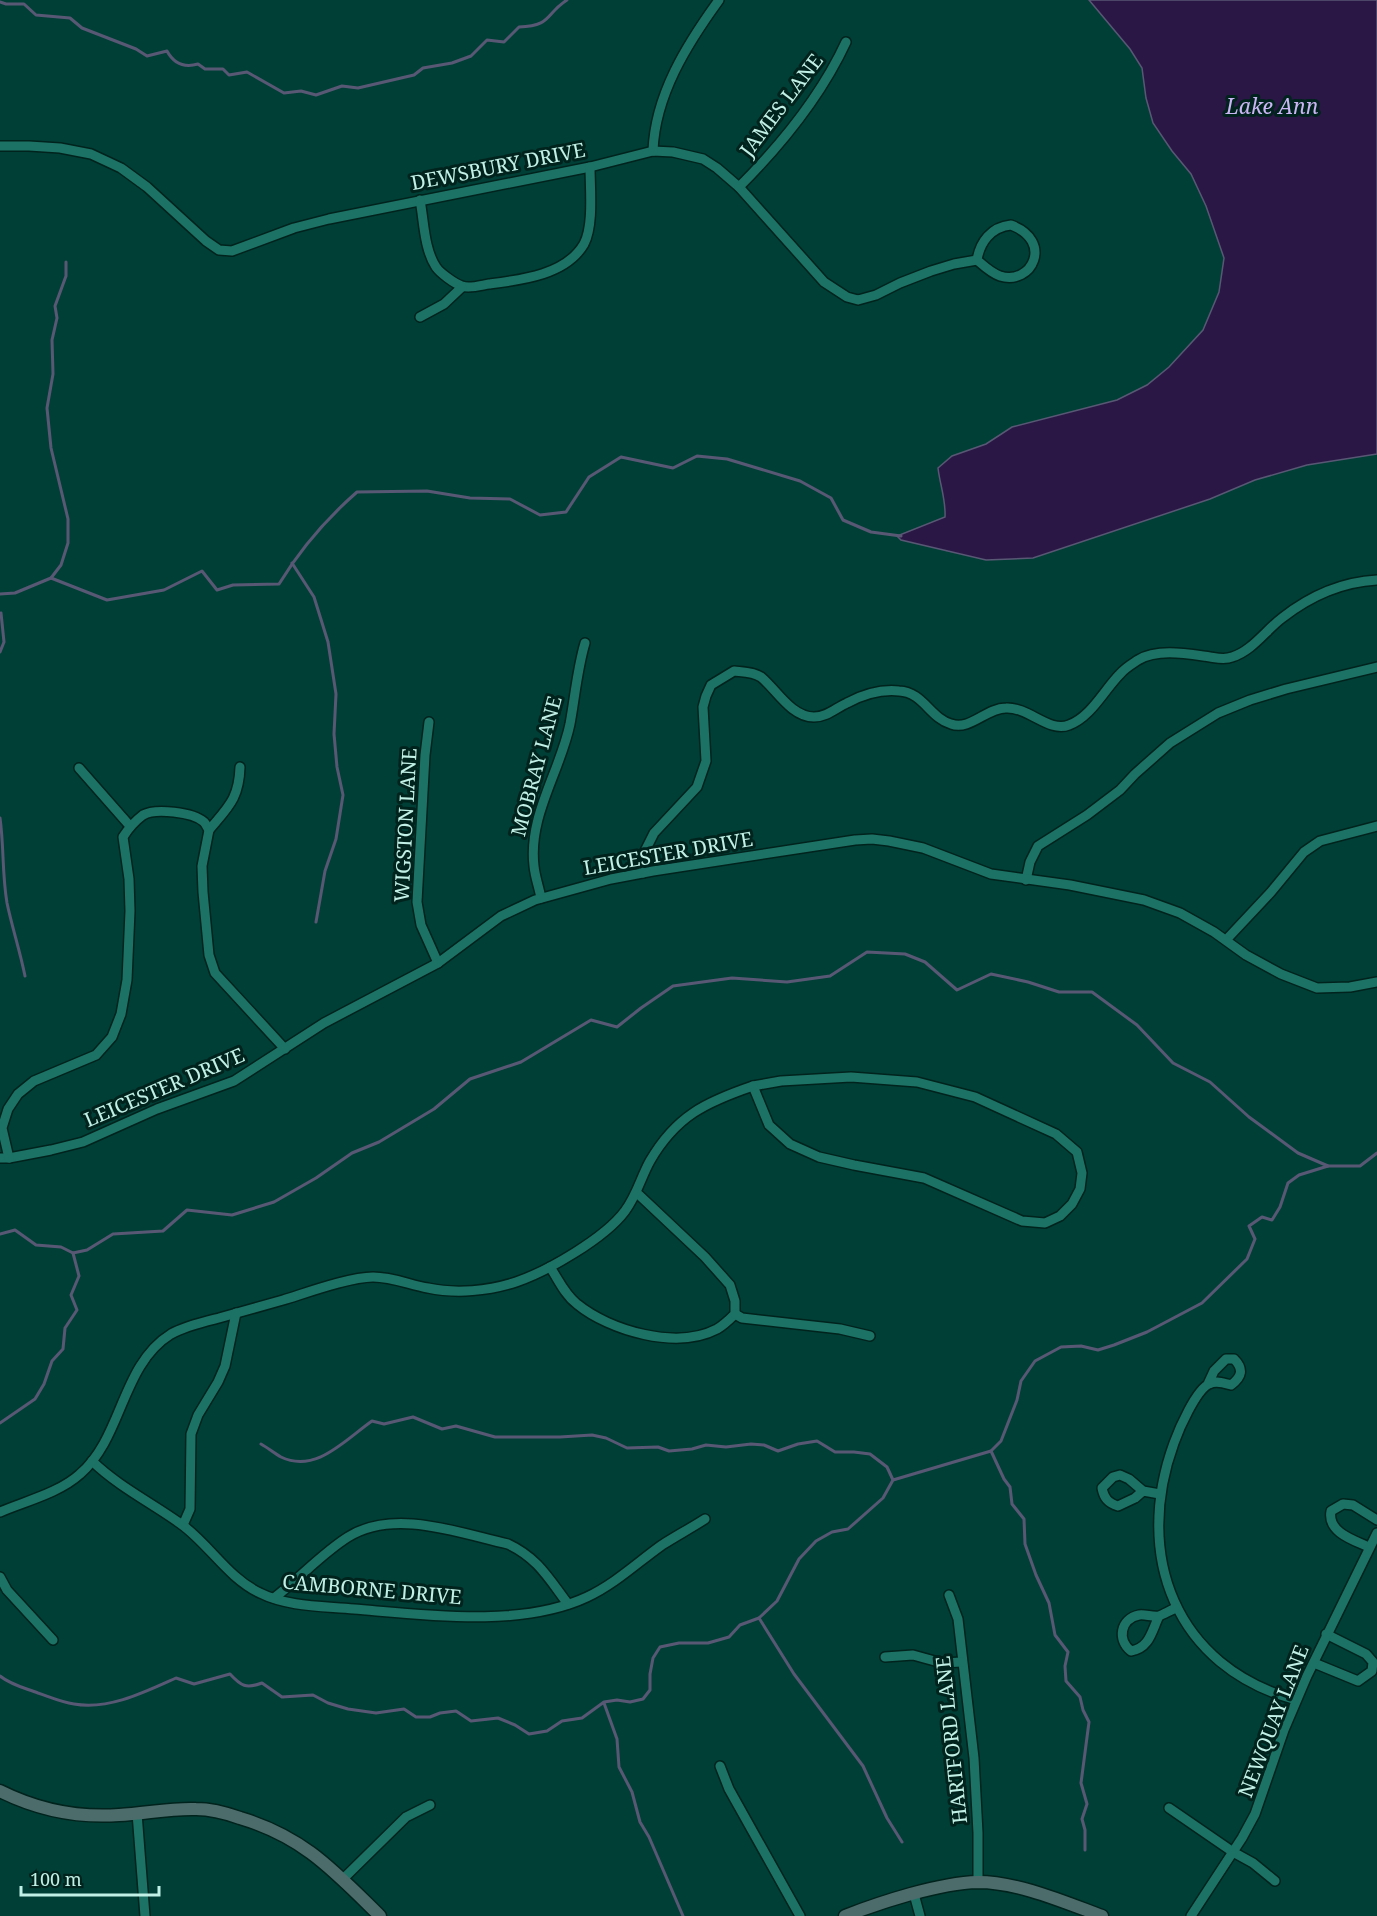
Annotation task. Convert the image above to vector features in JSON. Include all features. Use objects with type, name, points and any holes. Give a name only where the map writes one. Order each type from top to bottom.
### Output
[{"type":"main road","points":[[0,1791],[37,1807],[72,1815],[119,1815],[196,1809],[221,1812],[265,1826],[309,1850],[343,1879],[380,1916]]},
{"type":"main road","points":[[845,1916],[914,1894],[978,1882],[1018,1888],[1102,1916]]},
{"type":"street","points":[[653,151],[656,126],[671,80],[687,48],[719,0]]},
{"type":"street","name":"JAMES LANE","points":[[739,187],[776,148],[803,112],[832,69],[846,42]]},
{"type":"street","name":"DEWSBURY DRIVE","points":[[0,146],[60,148],[91,154],[121,168],[147,187],[219,250],[232,251],[294,228],[329,219],[653,151],[673,152],[703,159],[739,187],[824,282],[847,297],[858,300],[876,295],[931,271],[977,260]]},
{"type":"street","points":[[420,317],[444,304],[462,287],[532,277],[571,260],[584,243],[590,223],[590,166]]},
{"type":"street","points":[[420,200],[428,247],[436,268],[462,287]]},
{"type":"street","points":[[1011,225],[1020,228],[1027,233],[1035,245],[1035,256],[1031,267],[1013,277],[1003,277],[993,273],[977,260],[979,250],[989,234],[1003,226],[1011,225]]},
{"type":"street","points":[[643,873],[645,851],[654,833],[697,787],[706,761],[704,707],[711,684],[734,671],[759,676],[798,712],[813,717],[831,713],[844,704],[872,692],[900,691],[922,700],[936,716],[953,725],[964,725],[992,710],[1004,707],[1017,709],[1058,727],[1069,725],[1082,718],[1121,672],[1141,658],[1161,653],[1230,658],[1257,641],[1283,617],[1313,597],[1344,583],[1377,580]]},
{"type":"street","name":"MOBRAY LANE","points":[[541,898],[534,867],[536,830],[541,808],[569,725],[579,662],[585,643]]},
{"type":"street","points":[[1026,880],[1030,862],[1038,846],[1088,816],[1120,790],[1170,742],[1218,713],[1287,689],[1377,668]]},
{"type":"street","name":"WIGSTON LANE","points":[[429,722],[417,902],[421,925],[438,963]]},
{"type":"street","points":[[240,767],[239,785],[232,802],[209,830],[202,866],[209,955],[215,973],[285,1049]]},
{"type":"street","points":[[79,768],[130,826]]},
{"type":"street","points":[[5,1158],[2,1128],[8,1109],[18,1095],[34,1081],[96,1055],[112,1037],[121,1014],[127,980],[130,911],[129,879],[123,837],[130,826],[145,814],[169,811],[192,816],[203,822],[209,830]]},
{"type":"street","points":[[1226,940],[1271,892],[1304,852],[1320,841],[1377,826]]},
{"type":"street","name":"LEICESTER DRIVE","points":[[5,1158],[83,1142],[157,1109],[234,1082],[342,1013],[438,963],[501,916],[541,898],[643,873],[872,839],[923,848],[991,874],[1070,885],[1144,900],[1180,913],[1281,975],[1317,987],[1350,987],[1377,982]]},
{"type":"street","points":[[0,1512],[53,1491],[79,1475],[101,1449],[137,1372],[152,1350],[171,1334],[198,1324],[341,1283],[372,1277],[400,1280],[427,1288],[454,1292],[486,1289],[516,1282],[550,1267],[602,1233],[624,1213],[637,1193],[649,1163],[666,1137],[689,1114],[718,1098],[753,1086],[781,1081],[870,1078],[917,1082],[975,1097],[1056,1134],[1077,1152],[1082,1173],[1080,1189],[1072,1204],[1060,1216],[1045,1223],[1022,1221],[924,1178],[819,1157],[790,1144],[769,1125],[753,1086]]},
{"type":"street","points":[[550,1267],[575,1304],[625,1329],[663,1338],[683,1337],[718,1329],[735,1314],[735,1301],[730,1285],[705,1257],[637,1193]]},
{"type":"street","points":[[183,1525],[190,1509],[190,1434],[225,1366],[237,1313]]},
{"type":"street","points":[[735,1314],[742,1318],[840,1329],[870,1336]]},
{"type":"street","points":[[1208,1384],[1201,1391],[1177,1436],[1160,1494],[1158,1530],[1165,1576],[1176,1608],[1212,1656],[1244,1679],[1296,1700]]},
{"type":"street","name":"CAMBORNE DRIVE","points":[[92,1461],[127,1489],[183,1525],[245,1584],[260,1593],[300,1604],[440,1617],[529,1613],[588,1597],[705,1519]]},
{"type":"street","points":[[1143,1491],[1160,1494]]},
{"type":"street","points":[[1369,1547],[1334,1527],[1329,1520],[1331,1511],[1343,1504],[1353,1505],[1377,1520]]},
{"type":"street","points":[[274,1598],[349,1536],[384,1523],[405,1523],[508,1544],[524,1551],[538,1563],[568,1604]]},
{"type":"street","name":"NEWQUAY LANE","points":[[1191,1916],[1255,1814],[1296,1700],[1326,1634],[1377,1533]]},
{"type":"street","points":[[0,1577],[7,1590],[53,1640]]},
{"type":"street","name":"HARTFORD LANE","points":[[950,1595],[958,1619],[974,1758],[978,1882]]},
{"type":"street","points":[[1159,1616],[1144,1645],[1138,1650],[1131,1651],[1125,1646],[1121,1634],[1126,1623],[1140,1615],[1159,1616],[1176,1608]]},
{"type":"street","points":[[1314,1662],[1358,1682],[1372,1671],[1373,1662],[1366,1654],[1326,1634]]},
{"type":"street","points":[[885,1657],[913,1655],[942,1663],[962,1662]]},
{"type":"street","points":[[720,1766],[729,1789],[800,1916]]},
{"type":"street","points":[[343,1879],[406,1817],[430,1805]]},
{"type":"street","points":[[1169,1808],[1253,1863],[1275,1881]]},
{"type":"street","points":[[137,1813],[146,1916]]},
{"type":"street","points":[[914,1894],[920,1916]]},
{"type":"water","name":"Lake Ann","points":[[1089,0],[1377,0],[1377,454],[1307,465],[1255,480],[1210,499],[1033,558],[986,560],[901,540],[897,536],[945,517],[938,468],[952,456],[986,444],[1012,427],[1117,400],[1147,385],[1169,367],[1203,330],[1219,292],[1224,258],[1206,206],[1191,174],[1153,123],[1146,98],[1142,68],[1130,49]]},
{"type":"waterway","points":[[0,2],[24,4],[36,15],[70,18],[82,28],[136,49],[147,56],[167,51],[176,62],[184,65],[198,64],[205,69],[223,69],[229,75],[247,72],[284,93],[301,91],[316,95],[342,86],[358,88],[414,75],[423,68],[452,63],[471,56],[487,40],[504,42],[519,27],[543,22],[567,0]]},
{"type":"waterway","points":[[51,578],[61,565],[68,543],[68,519],[51,448],[47,408],[53,374],[52,340],[57,318],[55,306],[66,276],[66,262]]},
{"type":"waterway","points":[[0,594],[15,593],[51,578],[107,600],[164,590],[202,571],[217,590],[233,585],[279,584],[314,535],[357,492],[427,491],[470,498],[510,499],[540,515],[566,512],[589,477],[621,457],[673,468],[697,456],[727,459],[800,481],[831,498],[843,520],[871,532],[901,536]]},
{"type":"waterway","points":[[292,563],[314,597],[328,642],[336,694],[334,734],[337,767],[343,795],[336,839],[325,871],[316,922]]},
{"type":"waterway","points":[[0,652],[4,642],[1,613]]},
{"type":"waterway","points":[[0,818],[7,903],[25,976]]},
{"type":"waterway","points":[[0,1234],[15,1230],[36,1245],[61,1247],[73,1253],[87,1250],[113,1234],[163,1231],[187,1210],[232,1215],[274,1202],[316,1178],[352,1153],[379,1142],[434,1109],[470,1079],[521,1062],[591,1020],[617,1027],[673,986],[732,978],[787,982],[830,976],[867,952],[905,954],[925,962],[957,990],[991,974],[1059,992],[1092,992],[1137,1025],[1173,1063],[1210,1082],[1249,1117],[1298,1153],[1328,1166],[1360,1166],[1377,1153]]},
{"type":"waterway","points":[[0,1676],[13,1684],[56,1699],[87,1705],[113,1702],[176,1678],[194,1684],[230,1674],[244,1685],[252,1686],[262,1683],[282,1697],[313,1695],[328,1703],[348,1709],[376,1713],[404,1709],[416,1717],[430,1717],[456,1711],[471,1721],[498,1718],[529,1734],[547,1731],[562,1721],[582,1718],[604,1702],[617,1700],[630,1702],[643,1699],[650,1690],[653,1658],[660,1647],[679,1643],[708,1643],[729,1637],[740,1625],[759,1618],[777,1601],[799,1559],[816,1541],[832,1532],[848,1529],[883,1498],[893,1480],[991,1451],[1001,1441],[1017,1400],[1021,1381],[1035,1361],[1061,1347],[1081,1346],[1098,1350],[1114,1345],[1147,1332],[1202,1303],[1247,1259],[1255,1239],[1249,1226],[1262,1217],[1272,1220],[1280,1207],[1288,1183],[1299,1175],[1328,1166]]},
{"type":"waterway","points":[[0,1423],[35,1399],[44,1384],[52,1361],[63,1349],[65,1328],[77,1310],[71,1295],[79,1276],[73,1253]]},
{"type":"waterway","points":[[261,1444],[281,1457],[294,1461],[306,1461],[330,1452],[372,1421],[384,1424],[413,1417],[442,1429],[456,1426],[495,1437],[592,1435],[606,1438],[627,1448],[658,1447],[669,1451],[706,1445],[726,1447],[751,1444],[764,1445],[778,1451],[798,1444],[817,1441],[835,1452],[870,1454],[887,1467],[893,1480]]},
{"type":"waterway","points":[[991,1451],[1010,1487],[1012,1504],[1024,1519],[1025,1544],[1049,1603],[1055,1635],[1068,1652],[1065,1666],[1066,1681],[1080,1697],[1089,1722],[1081,1783],[1087,1804],[1082,1819],[1085,1830],[1085,1850]]},
{"type":"waterway","points":[[759,1618],[794,1674],[863,1766],[887,1818],[902,1842]]},
{"type":"waterway","points":[[604,1703],[617,1739],[619,1767],[632,1792],[640,1822],[649,1837],[683,1916]]}]
